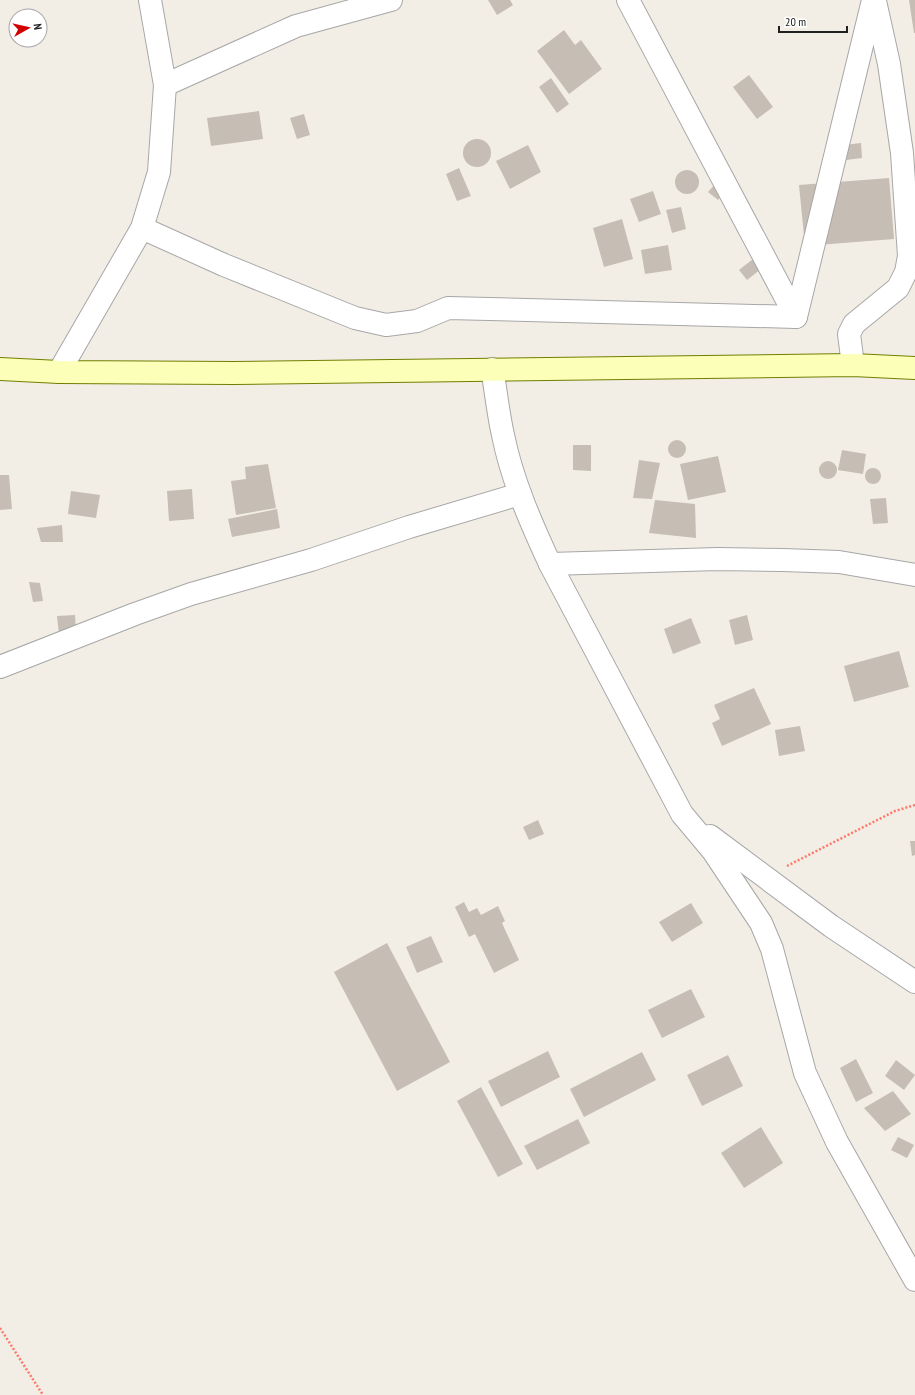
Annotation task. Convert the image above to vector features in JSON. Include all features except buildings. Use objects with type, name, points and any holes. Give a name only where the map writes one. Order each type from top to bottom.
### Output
[{"type":"street","points":[[59,372],[142,228],[159,172],[165,85],[150,0]]},
{"type":"street","points":[[165,85],[296,26],[391,0]]},
{"type":"street","points":[[628,0],[796,317]]},
{"type":"street","points":[[796,317],[874,0]]},
{"type":"street","points":[[853,365],[849,334],[854,324],[898,288],[906,272],[908,256],[902,153],[889,64],[874,0]]},
{"type":"street","points":[[142,228],[224,265],[348,315],[386,325],[417,321],[448,308],[796,317]]},
{"type":"street","points":[[0,368],[59,372],[234,373],[853,365],[915,368]]},
{"type":"street","points":[[492,369],[503,436],[520,494],[550,564],[682,814],[713,851],[761,923],[772,949],[799,1052],[811,1087],[837,1142],[915,1280]]},
{"type":"street","points":[[0,667],[135,614],[191,594],[311,560],[353,544],[520,494]]},
{"type":"street","points":[[550,564],[718,559],[783,560],[839,562],[915,575]]},
{"type":"street","points":[[682,814],[831,926],[915,982]]},
{"type":"path","points":[[765,877],[896,811],[915,805]]},
{"type":"path","points":[[0,1328],[43,1395]]}]
